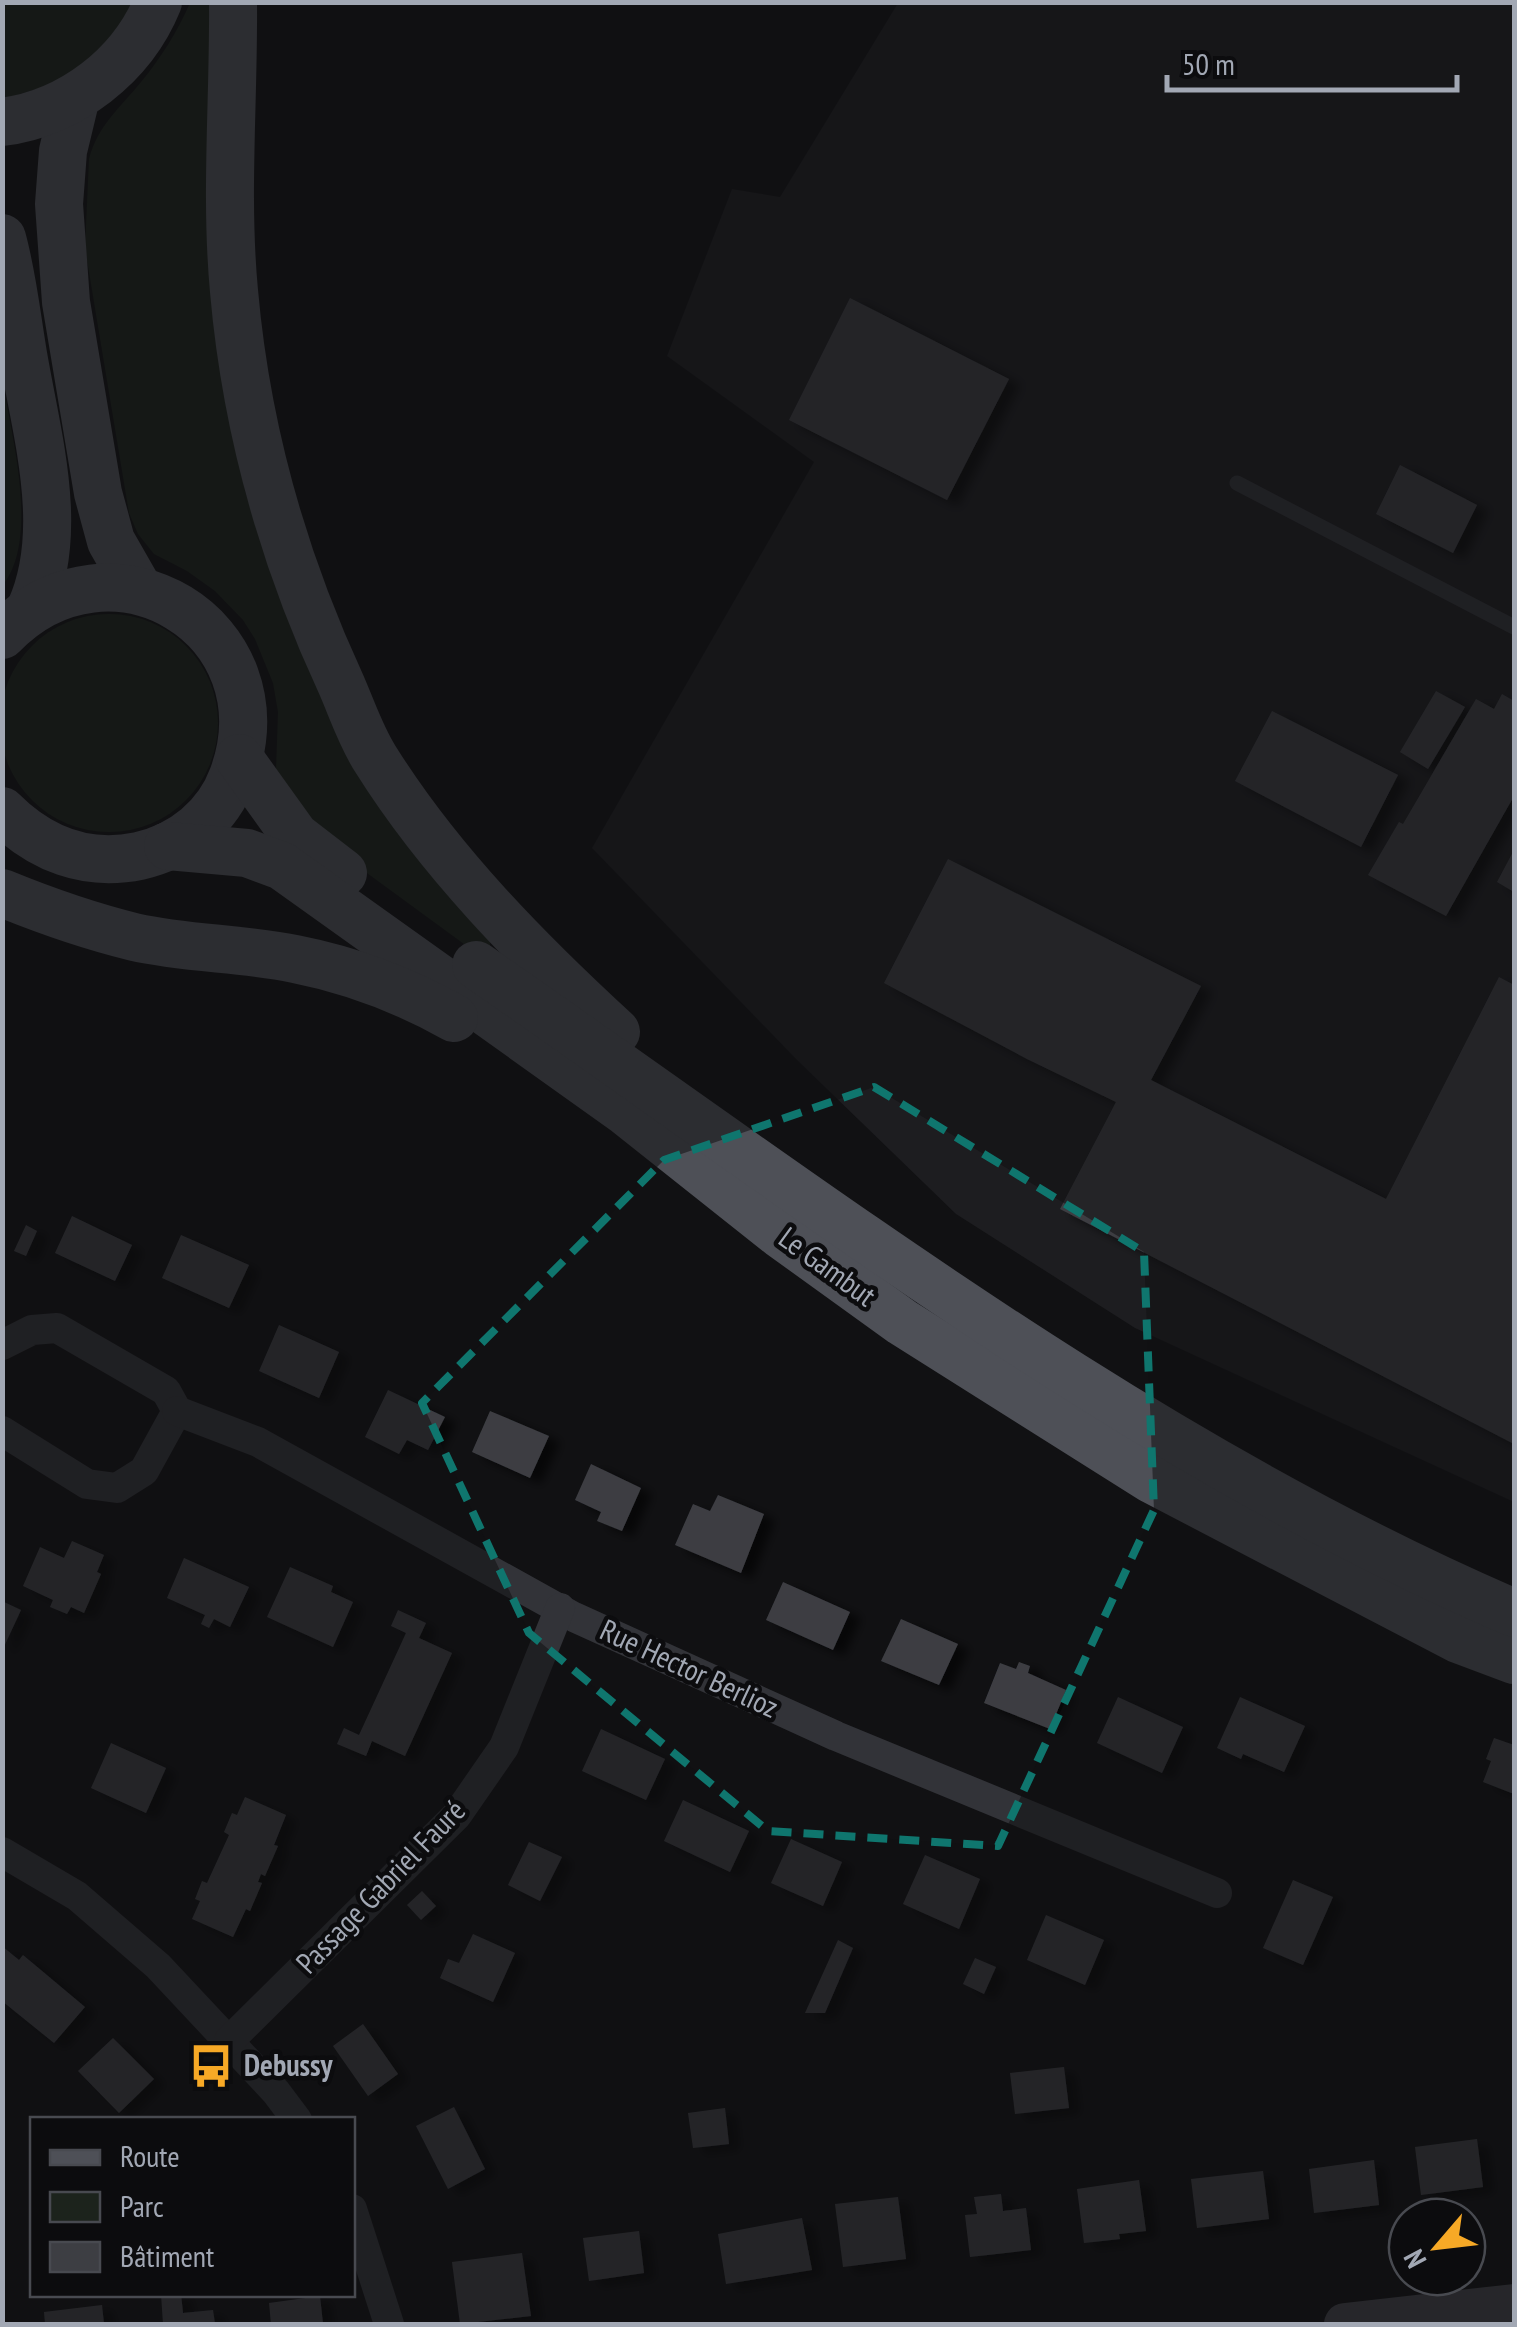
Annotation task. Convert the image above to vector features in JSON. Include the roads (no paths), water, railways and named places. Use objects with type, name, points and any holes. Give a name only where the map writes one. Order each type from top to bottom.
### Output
[{"type":"main road","points":[[2,122],[32,116],[76,97],[124,58],[143,34],[158,2]]},
{"type":"main road","points":[[233,2],[233,287],[244,388],[268,490],[310,618],[374,758],[445,855],[548,970],[747,1153]]},
{"type":"main road","points":[[76,97],[64,151],[59,204],[66,302],[98,494],[111,541],[139,590]]},
{"type":"main road","points":[[2,238],[46,506],[44,568],[16,622]]},
{"type":"main road","points":[[2,811],[35,839],[78,857],[124,859],[168,846],[217,810],[239,758],[243,737],[240,693],[224,653],[196,620],[178,606],[139,590],[81,588],[53,597],[16,622]]},
{"type":"main road","points":[[239,758],[305,847],[747,1153]]},
{"type":"main road","name":"Le Gambut","points":[[168,846],[247,852],[282,866],[625,1112],[780,1234],[902,1322],[1151,1479],[1458,1638],[1514,1660]]},
{"type":"main road","points":[[2,893],[57,916],[137,938],[294,958],[386,984],[468,1026],[780,1234]]},
{"type":"main road","name":"Le Gambut","points":[[747,1153],[932,1283],[1183,1445],[1296,1508],[1514,1614]]},
{"type":"main road","points":[[1345,2324],[1514,2305]]},
{"type":"street","name":"Rue Hector Berlioz","points":[[2,1346],[32,1330],[58,1328],[166,1391],[177,1411],[258,1442],[560,1608],[836,1736],[1216,1893]]},
{"type":"street","points":[[2,1431],[86,1484],[117,1488],[144,1471],[177,1411]]},
{"type":"street","name":"Passage Gabriel Fauré","points":[[229,2041],[457,1815],[504,1747],[560,1608]]},
{"type":"street","points":[[2,1852],[77,1896],[158,1966],[295,2117]]},
{"type":"street","points":[[355,2219],[388,2324]]},
{"type":"lane","points":[[1237,483],[1514,628]]},
{"type":"place","name":"Debussy","points":[[211,2066]]}]
